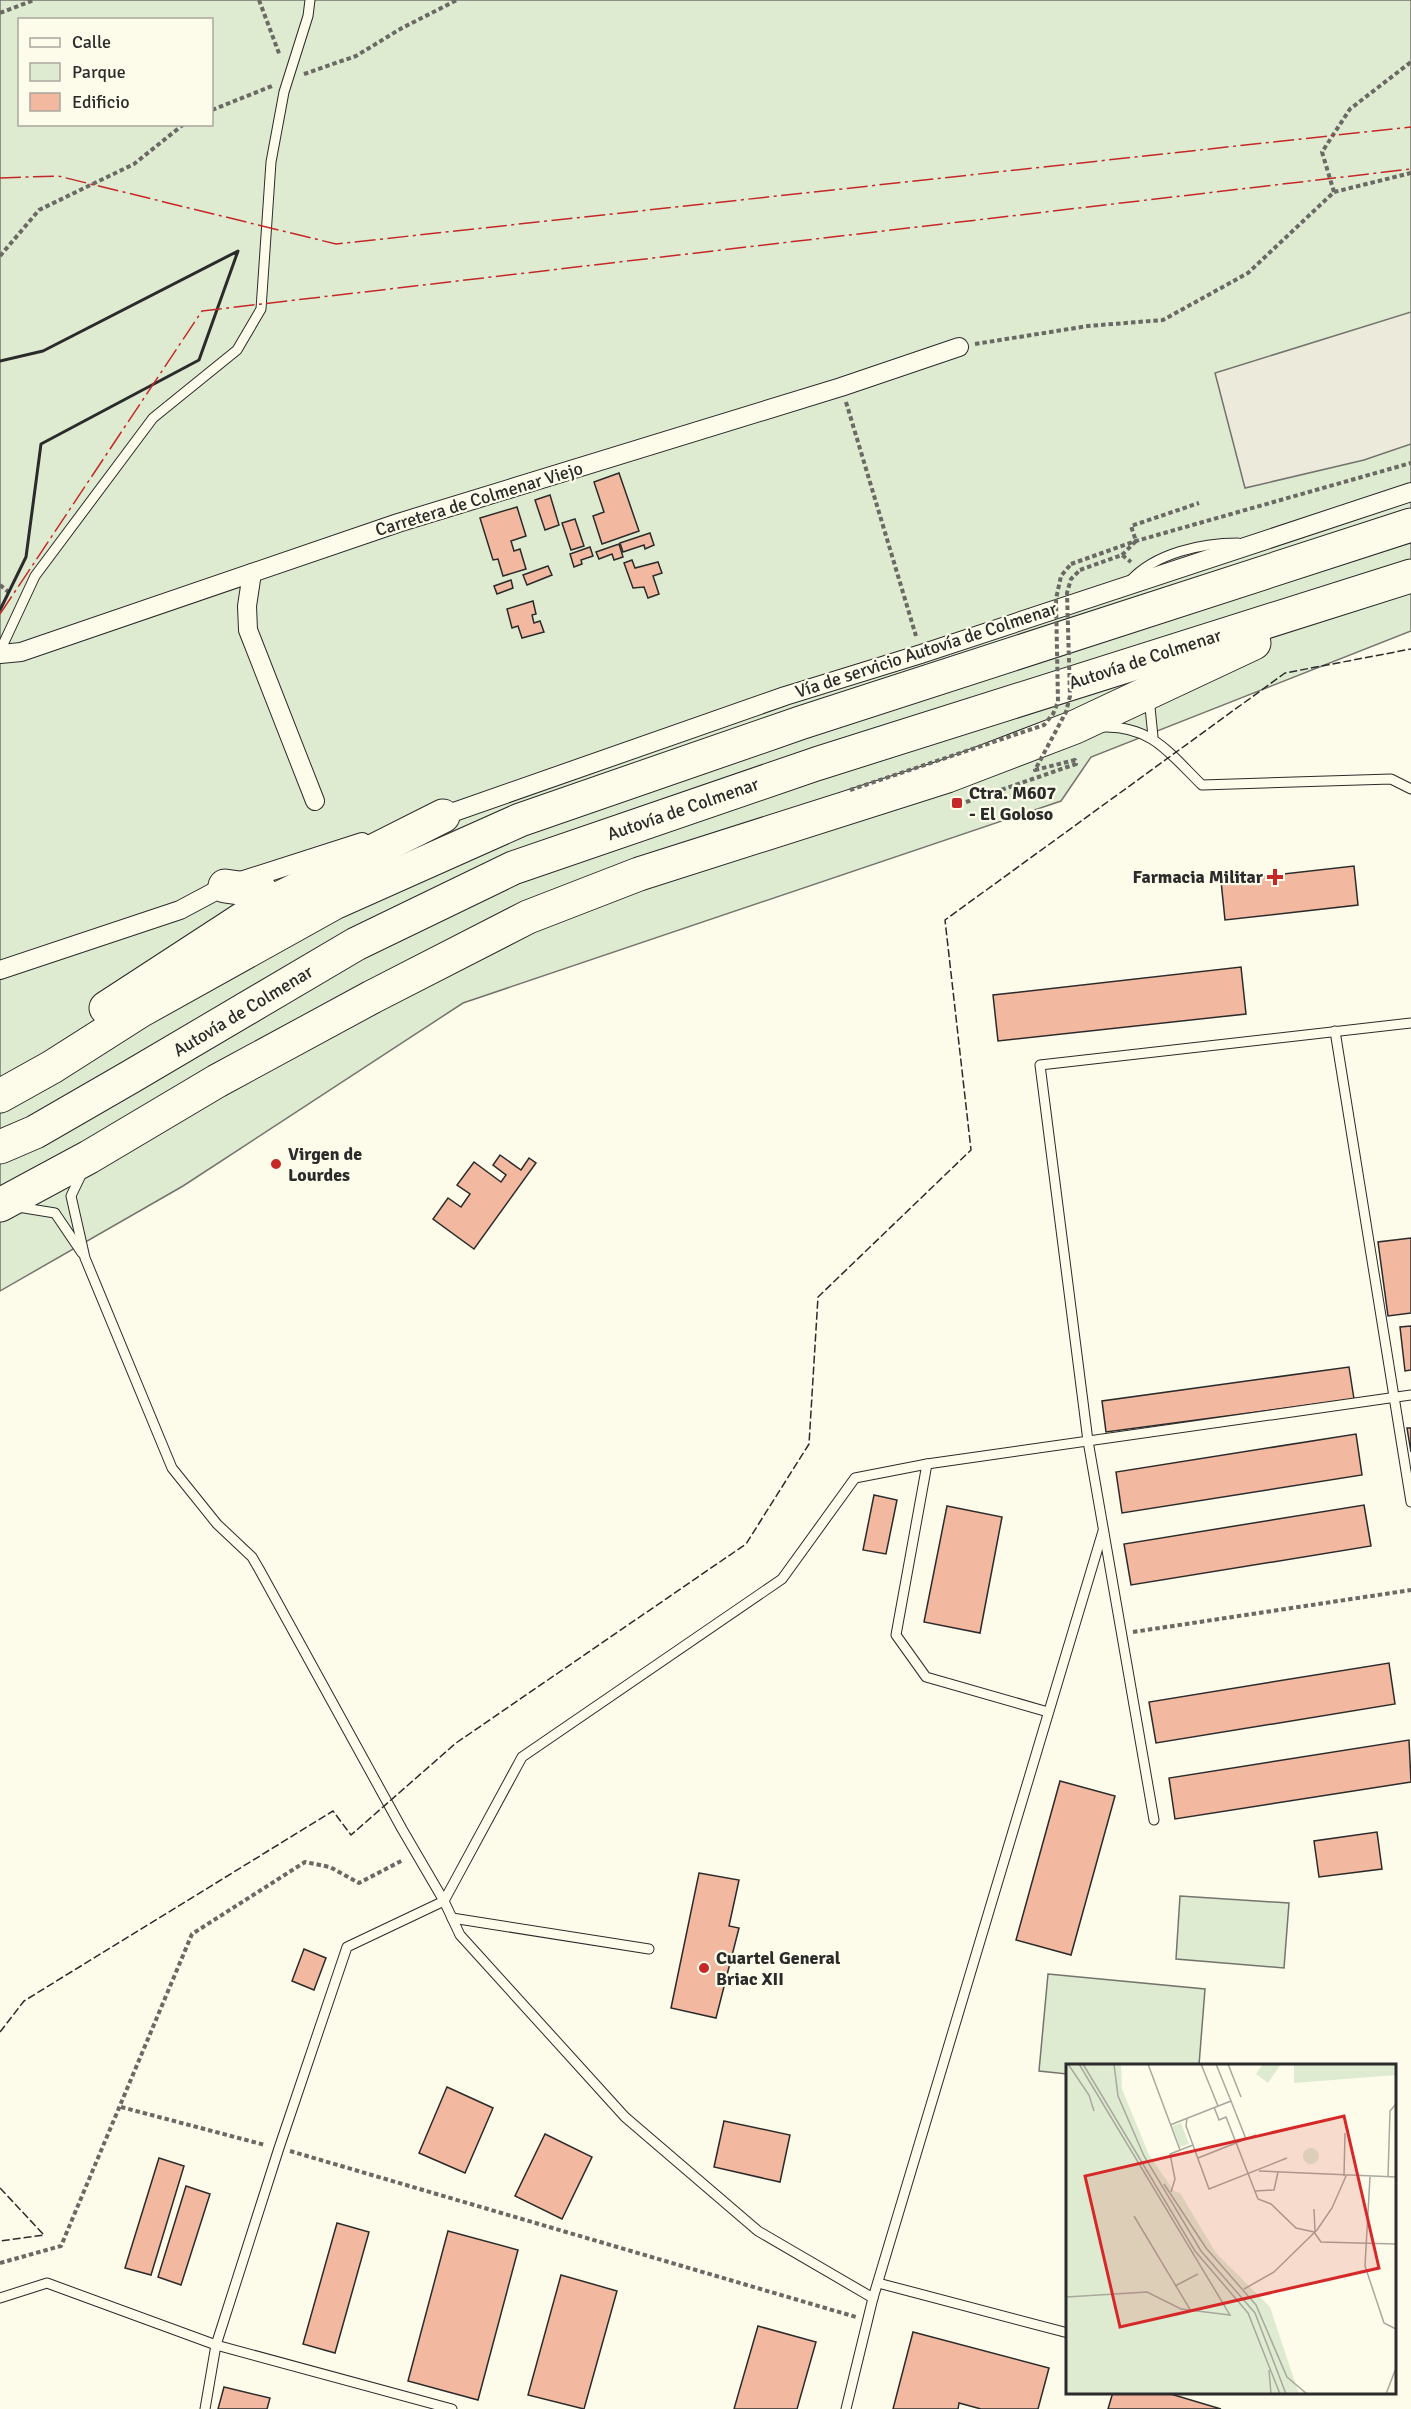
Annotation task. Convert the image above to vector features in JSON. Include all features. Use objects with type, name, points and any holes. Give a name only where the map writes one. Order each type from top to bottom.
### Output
[{"type":"highway","points":[[0,1096],[52,1067],[140,1011],[334,903],[520,820],[800,723],[1411,525]]},
{"type":"highway","name":"Autovía de Colmenar","points":[[0,1147],[44,1126],[356,944],[513,868],[816,764],[1411,576]]},
{"type":"highway","points":[[1,1204],[89,1157],[248,1064],[528,917],[639,874],[947,776],[1075,727],[1243,648],[1346,595]]},
{"type":"highway","points":[[0,1088],[115,1000],[258,909],[443,816]]},
{"type":"highway","points":[[225,886],[261,891],[262,896],[258,909]]},
{"type":"street","name":"Carretera de Colmenar Viejo","points":[[0,653],[21,652],[398,523],[841,387],[959,347]]},
{"type":"street","name":"Vía de servicio Autovía de Colmenar","points":[[225,886],[443,816],[785,696],[921,654],[1411,492]]},
{"type":"street","points":[[252,573],[247,606],[248,630],[315,801]]},
{"type":"street","points":[[0,970],[180,910],[225,886]]},
{"type":"lane","points":[[0,653],[34,576],[153,418],[237,350],[261,309],[271,162],[287,80],[308,16],[310,0]]},
{"type":"lane","points":[[1125,585],[1141,569],[1211,543],[1252,544]]},
{"type":"lane","points":[[1153,737],[1150,707],[1166,684]]},
{"type":"lane","points":[[1075,727],[1120,726],[1153,737],[1202,785],[1391,780],[1411,789]]},
{"type":"lane","points":[[1154,1820],[1088,1441],[1040,1065],[1411,1023]]},
{"type":"lane","points":[[1335,1031],[1411,1497]]},
{"type":"lane","points":[[89,1157],[71,1196],[85,1258],[172,1468],[217,1524],[252,1557],[467,1943],[625,2117],[758,2231],[873,2298]]},
{"type":"lane","points":[[1,1204],[55,1213],[85,1258]]},
{"type":"lane","points":[[205,2409],[216,2345],[347,1947],[444,1900],[522,1757],[782,1579],[855,1478],[927,1464],[1411,1395]]},
{"type":"lane","points":[[927,1464],[896,1635],[926,1677],[1048,1712]]},
{"type":"lane","points":[[846,2409],[873,2298],[1103,1529]]},
{"type":"lane","points":[[452,1918],[650,1949]]},
{"type":"lane","points":[[0,2298],[47,2283],[216,2345],[452,2409]]},
{"type":"lane","points":[[878,2283],[1066,2332]]},
{"type":"path","points":[[0,13],[34,0]]},
{"type":"path","points":[[259,0],[287,80]]},
{"type":"path","points":[[213,110],[356,56],[402,28],[457,0]]},
{"type":"path","points":[[1335,192],[1322,152],[1350,109],[1411,62]]},
{"type":"path","points":[[0,256],[39,210],[134,164],[182,126]]},
{"type":"path","points":[[959,347],[1088,326],[1163,320],[1248,273],[1335,192],[1411,173]]},
{"type":"path","points":[[841,387],[921,654]]},
{"type":"path","points":[[850,790],[1044,724],[1053,714],[1058,702],[1056,599],[1061,576],[1071,564],[1136,541],[1411,463]]},
{"type":"path","points":[[1136,541],[1131,526],[1199,503]]},
{"type":"path","points":[[966,802],[1076,764],[1075,760],[1035,770],[1066,712],[1070,696],[1067,593],[1071,579],[1080,570],[1122,555],[1136,541]]},
{"type":"path","points":[[1122,555],[1141,569]]},
{"type":"path","points":[[0,585],[9,592]]},
{"type":"path","points":[[1122,1634],[1411,1590]]},
{"type":"path","points":[[0,2263],[61,2246],[192,1934],[305,1862],[330,1867],[359,1883],[416,1853]]},
{"type":"path","points":[[121,2107],[279,2148],[868,2321]]},
{"type":"green space","points":[[0,0],[1411,0],[1411,631],[1091,757],[1061,801],[463,1003],[183,1186],[0,1291]]},
{"type":"green space","points":[[1180,1896],[1289,1903],[1284,1968],[1176,1959]]},
{"type":"green space","points":[[1048,1974],[1205,1989],[1199,2064],[1066,2064],[1066,2074],[1039,2071]]},
{"type":"shaded area","points":[[1411,312],[1411,444],[1364,460],[1245,488],[1215,373]]},
{"type":"building","points":[[619,473],[639,531],[602,544],[593,516],[604,512],[594,482]]},
{"type":"building","points":[[550,495],[559,525],[545,530],[535,500]]},
{"type":"building","points":[[517,507],[526,536],[511,541],[514,551],[520,549],[526,569],[503,576],[498,559],[493,560],[480,518]]},
{"type":"building","points":[[575,519],[584,546],[571,550],[562,523]]},
{"type":"building","points":[[650,533],[654,545],[645,549],[644,545],[623,552],[620,543]]},
{"type":"building","points":[[619,544],[623,557],[614,560],[612,554],[599,559],[596,552]]},
{"type":"building","points":[[590,547],[593,556],[581,560],[582,564],[574,567],[570,554]]},
{"type":"building","points":[[632,560],[635,568],[658,562],[662,573],[653,576],[659,594],[648,598],[644,587],[633,588],[624,563]]},
{"type":"building","points":[[548,566],[552,575],[527,585],[523,575]]},
{"type":"building","points":[[511,580],[513,588],[497,594],[494,586]]},
{"type":"building","points":[[533,601],[536,614],[532,615],[534,623],[540,621],[544,632],[522,638],[518,626],[512,628],[507,609]]},
{"type":"building","points":[[1354,866],[1358,905],[1225,920],[1221,881]]},
{"type":"building","points":[[1241,967],[1246,1014],[998,1041],[993,995]]},
{"type":"building","points":[[500,1155],[521,1170],[529,1158],[536,1163],[474,1249],[433,1219],[448,1198],[461,1207],[470,1194],[457,1185],[474,1162],[501,1182],[506,1175],[493,1165]]},
{"type":"building","points":[[1411,1238],[1411,1313],[1388,1316],[1378,1242]]},
{"type":"building","points":[[1411,1326],[1411,1370],[1405,1371],[1400,1327]]},
{"type":"building","points":[[1349,1367],[1354,1399],[1106,1432],[1102,1401]]},
{"type":"building","points":[[1407,1428],[1411,1428],[1411,1452]]},
{"type":"building","points":[[1356,1434],[1362,1475],[1122,1513],[1116,1472]]},
{"type":"building","points":[[874,1495],[897,1500],[886,1554],[863,1550]]},
{"type":"building","points":[[1364,1505],[1371,1546],[1131,1585],[1124,1544]]},
{"type":"building","points":[[947,1506],[1002,1517],[980,1633],[924,1622]]},
{"type":"building","points":[[1389,1663],[1395,1704],[1156,1743],[1149,1702]]},
{"type":"building","points":[[1409,1740],[1411,1782],[1175,1819],[1169,1778]]},
{"type":"building","points":[[1060,1781],[1115,1796],[1071,1955],[1016,1940]]},
{"type":"building","points":[[1377,1832],[1382,1869],[1319,1877],[1314,1841]]},
{"type":"building","name":"Cuartel General Briac XII","points":[[699,1873],[739,1880],[729,1926],[739,1928],[716,2018],[671,2008]]},
{"type":"building","points":[[304,1949],[326,1958],[314,1990],[292,1981]]},
{"type":"building","points":[[447,2087],[493,2108],[465,2173],[419,2153]]},
{"type":"building","points":[[724,2121],[790,2135],[780,2182],[714,2167]]},
{"type":"building","points":[[545,2134],[592,2157],[562,2219],[515,2196]]},
{"type":"building","points":[[159,2158],[184,2166],[151,2275],[125,2268]]},
{"type":"building","points":[[186,2186],[210,2194],[181,2285],[158,2277]]},
{"type":"building","points":[[337,2223],[369,2232],[335,2353],[303,2344]]},
{"type":"building","points":[[448,2231],[518,2250],[478,2400],[408,2381]]},
{"type":"building","points":[[561,2275],[617,2291],[584,2409],[528,2395]]},
{"type":"building","points":[[758,2326],[816,2342],[797,2409],[734,2409]]},
{"type":"building","points":[[913,2332],[1049,2368],[1038,2409],[981,2409],[959,2403],[958,2409],[893,2409]]},
{"type":"building","points":[[224,2387],[270,2398],[267,2409],[218,2409]]},
{"type":"building","points":[[1112,2394],[1171,2394],[1221,2409],[1108,2409]]},
{"type":"fence","points":[[0,2032],[24,2001],[333,1811],[351,1835],[456,1743],[746,1544],[809,1444],[818,1297],[971,1150],[945,920],[1285,673],[1411,649]]},
{"type":"fence","points":[[0,2188],[44,2235],[0,2241]]},
{"type":"wall","points":[[0,361],[43,351],[238,251],[199,360],[41,444],[26,557],[0,610]]},
{"type":"power","points":[[0,178],[58,176],[336,244],[1411,127]]},
{"type":"power","points":[[0,614],[202,311],[1411,169]]},
{"type":"place","name":"Ctra. M607 - El Goloso","points":[[957,803]]},
{"type":"place","name":"Farmacia Militar","points":[[1275,877]]},
{"type":"place","name":"Virgen de Lourdes","points":[[276,1164]]},
{"type":"place","name":"Cuartel General Briac XII","points":[[704,1968]]}]
